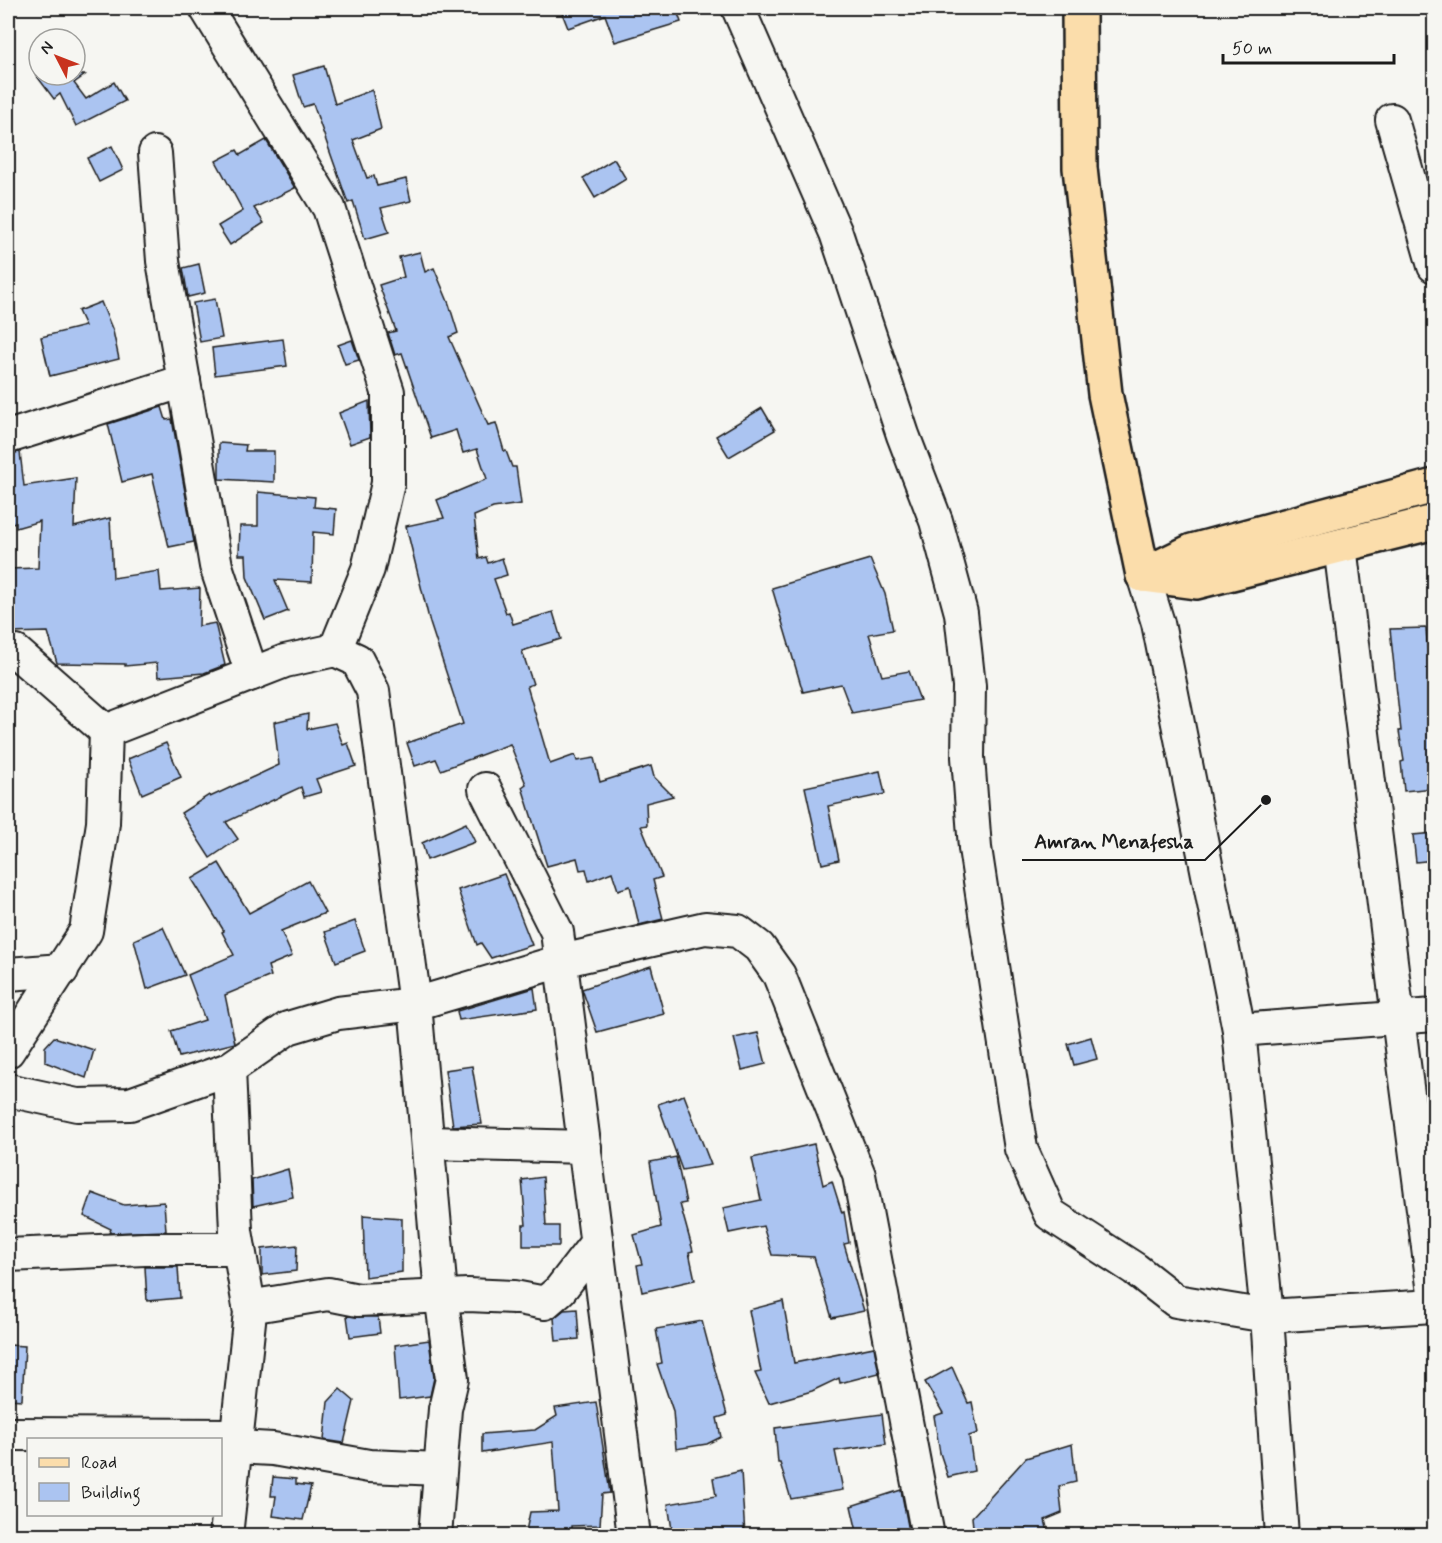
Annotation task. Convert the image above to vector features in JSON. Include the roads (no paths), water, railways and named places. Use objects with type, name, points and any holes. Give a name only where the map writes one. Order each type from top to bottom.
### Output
[{"type":"main road","points":[[1079,8],[1080,168],[1105,394],[1143,575]]},
{"type":"main road","points":[[1143,575],[1192,552],[1434,486]]},
{"type":"main road","points":[[1143,575],[1196,582],[1434,522]]},
{"type":"street","points":[[206,8],[235,50],[329,208],[388,392],[388,483],[368,569],[335,650]]},
{"type":"street","points":[[738,8],[836,233],[903,435],[936,521],[960,613],[969,686],[968,757],[975,848],[1021,1149],[1050,1214],[1135,1269],[1176,1301],[1267,1316],[1434,1306]]},
{"type":"street","points":[[1392,120],[1434,266]]},
{"type":"street","points":[[155,153],[163,261],[216,566],[252,674]]},
{"type":"street","points":[[8,437],[184,381]]},
{"type":"street","points":[[1340,546],[1434,1293]]},
{"type":"street","points":[[1143,575],[1158,623],[1239,1030],[1267,1316],[1282,1536]]},
{"type":"street","points":[[106,730],[285,661],[335,650],[357,660],[373,691],[415,1004],[441,1294],[453,1379],[445,1408],[435,1536]]},
{"type":"street","points":[[8,652],[16,652],[106,730]]},
{"type":"street","points":[[8,1051],[86,931],[104,824],[106,730]]},
{"type":"street","points":[[485,789],[557,932],[634,1536]]},
{"type":"street","points":[[8,1090],[77,1105],[130,1104],[229,1069],[288,1028],[339,1013],[415,1004],[561,961],[705,928],[738,931],[759,947],[779,975],[859,1174],[928,1536]]},
{"type":"street","points":[[8,974],[62,969]]},
{"type":"street","points":[[1239,1030],[1434,1015]]},
{"type":"street","points":[[226,1536],[249,1307],[236,1231],[229,1069]]},
{"type":"street","points":[[428,1143],[585,1147]]},
{"type":"street","points":[[249,1307],[328,1294],[358,1300],[441,1294],[514,1297],[544,1303],[560,1290],[597,1242]]},
{"type":"street","points":[[8,1255],[145,1249],[239,1249]]},
{"type":"street","points":[[8,1434],[138,1438]]},
{"type":"street","points":[[222,1441],[236,1441],[314,1458],[369,1466],[439,1469]]},
{"type":"place","name":"Amran Menafesha","points":[[1266,800]]}]
